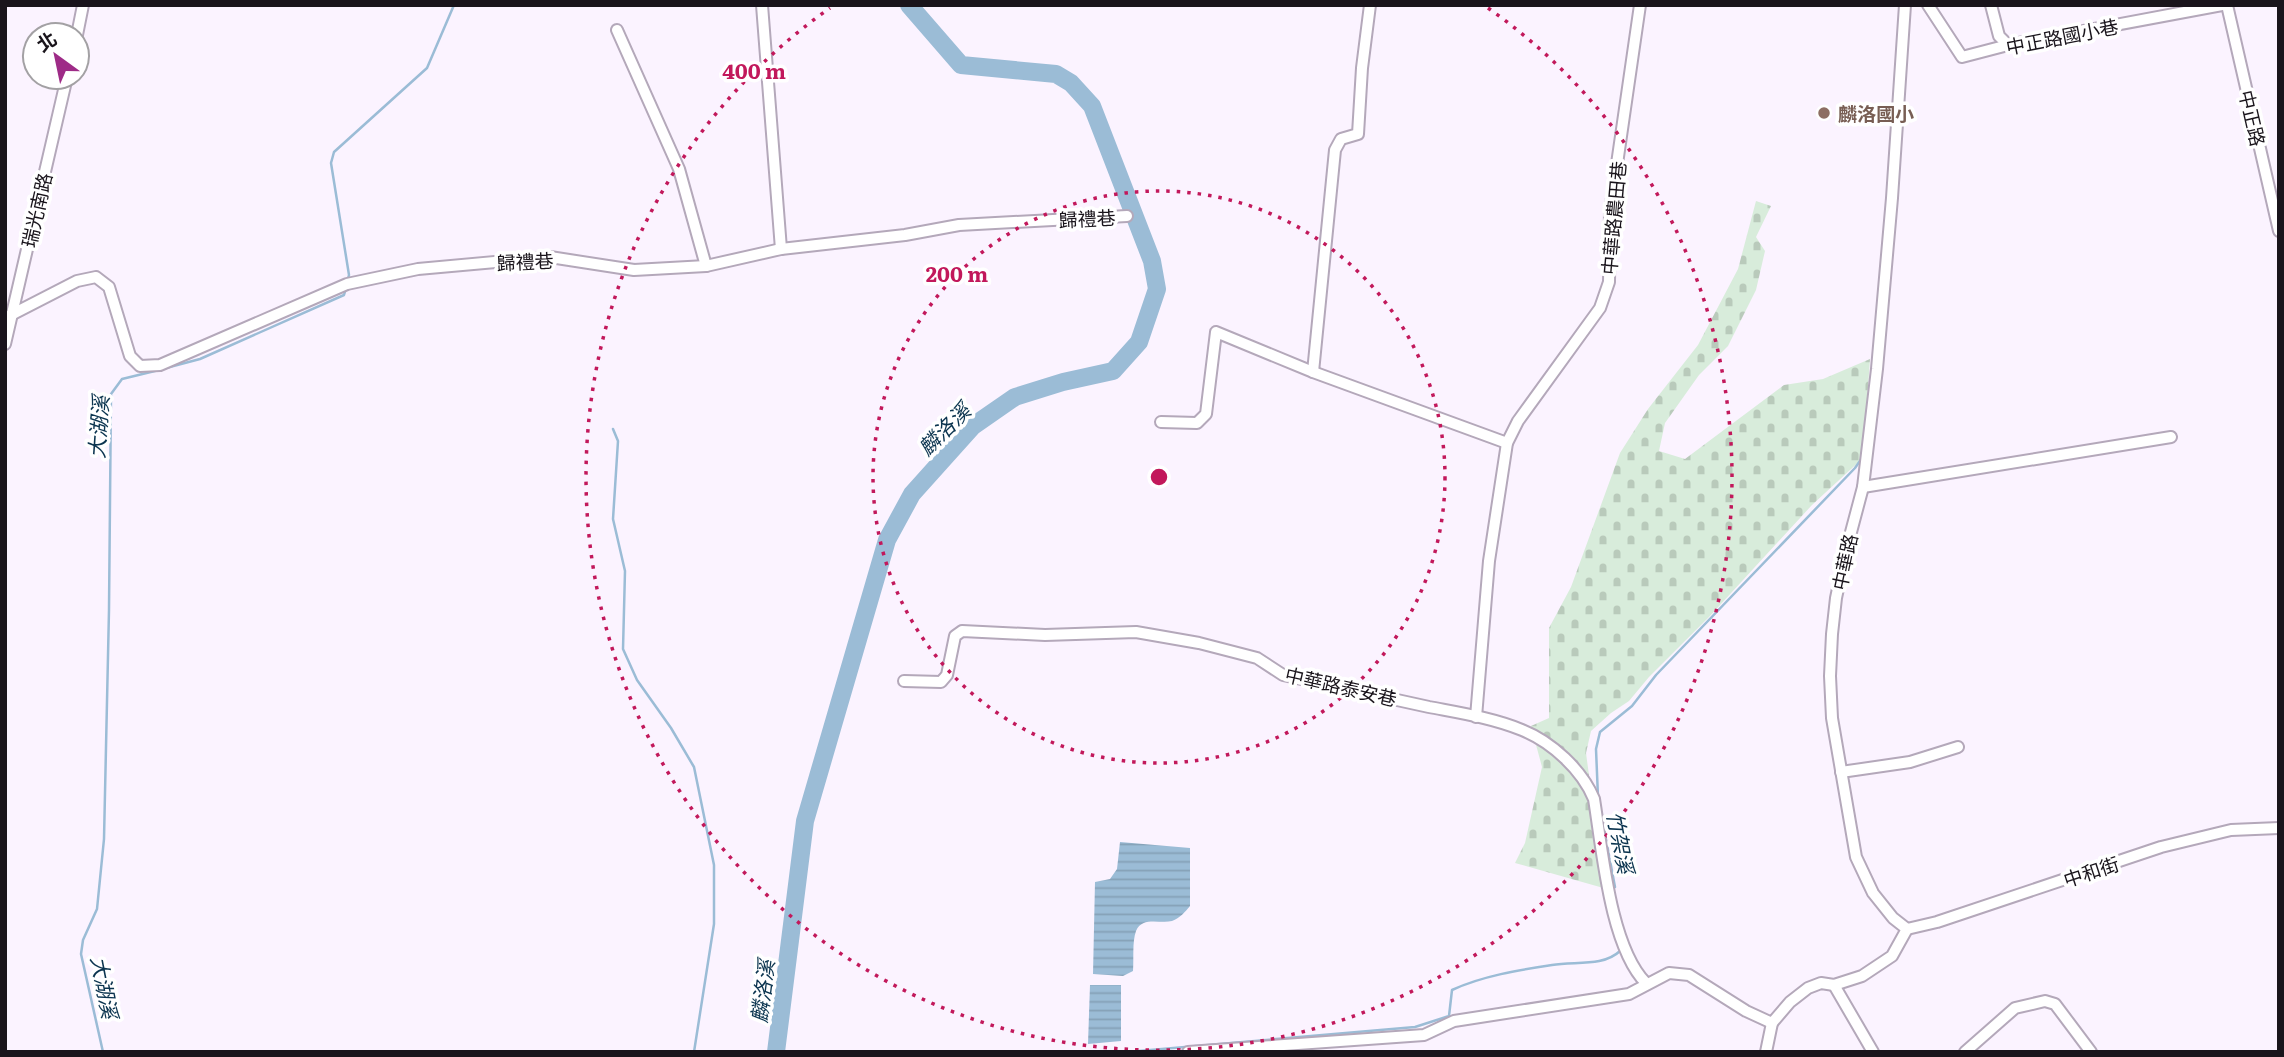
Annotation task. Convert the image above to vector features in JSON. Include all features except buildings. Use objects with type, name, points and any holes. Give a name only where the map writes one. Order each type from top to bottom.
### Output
[{"type":"street","points":[[762,5],[781,249]]},
{"type":"street","points":[[1313,372],[1335,150],[1341,139],[1358,134],[1362,68],[1370,5]]},
{"type":"street","name":"中華路農田巷","points":[[1476,717],[1489,561],[1507,443],[1518,421],[1600,308],[1609,282],[1610,212],[1640,5]]},
{"type":"street","name":"中華路","points":[[1905,5],[1877,369],[1863,487],[1846,551],[1832,634],[1832,718],[1849,822],[1862,873],[1873,893],[1893,918],[1907,929]]},
{"type":"street","name":"中正路國小巷","points":[[1928,5],[1962,57],[2008,45],[2225,5]]},
{"type":"street","points":[[1991,5],[1999,36],[2008,45]]},
{"type":"street","name":"中正路","points":[[2225,5],[2279,231]]},
{"type":"street","points":[[617,30],[678,169],[706,266]]},
{"type":"street","name":"瑞光南路","points":[[5,344],[9,316],[64,91]]},
{"type":"street","name":"歸禮巷","points":[[9,316],[77,281],[96,277],[109,287],[130,356],[140,366],[160,365],[347,284],[418,269],[550,257],[634,270],[706,266],[781,249],[905,235],[959,225],[1127,216]]},
{"type":"street","points":[[1161,422],[1197,423],[1206,414],[1216,332],[1313,372],[1507,443]]},
{"type":"street","points":[[1863,487],[2171,437]]},
{"type":"street","name":"中華路泰安巷","points":[[904,681],[941,682],[947,675],[955,636],[962,631],[1045,635],[1136,632],[1199,643],[1257,658],[1283,675],[1476,717],[1523,730],[1545,743],[1586,782],[1594,799],[1609,891],[1630,962],[1646,983]]},
{"type":"street","points":[[1841,772],[1910,762],[1958,747]]},
{"type":"street","name":"中和街","points":[[1907,929],[2161,847],[2231,830],[2279,828]]},
{"type":"street","points":[[1766,1052],[1772,1023],[1790,1002],[1808,988],[1821,983],[1834,985],[1862,976],[1892,956],[1907,929]]},
{"type":"street","points":[[1188,1052],[1424,1035],[1454,1021],[1629,993],[1669,973],[1689,975],[1746,1011],[1772,1023]]},
{"type":"street","points":[[1834,985],[1873,1052]]},
{"type":"street","points":[[1965,1052],[2015,1008],[2045,1001],[2055,1004],[2091,1052]]},
{"type":"green space","points":[[1756,201],[1771,206],[1756,237],[1765,251],[1756,290],[1728,346],[1699,375],[1665,423],[1659,451],[1685,459],[1784,385],[1823,379],[1870,359],[1863,458],[1812,505],[1629,701],[1591,731],[1586,753],[1593,805],[1614,891],[1515,863],[1525,843],[1542,767],[1531,726],[1549,718],[1549,628],[1571,587],[1620,453],[1648,409],[1698,345],[1738,269]]},
{"type":"water","points":[[1120,842],[1190,848],[1190,906],[1172,921],[1147,922],[1139,926],[1134,940],[1133,971],[1123,976],[1093,974],[1095,882],[1110,879],[1117,869]]},
{"type":"water","points":[[1090,985],[1121,985],[1121,1041],[1088,1044]]},
{"type":"waterway","name":"大湖溪","points":[[347,282],[349,275],[331,163],[334,152],[427,68],[454,5]]},
{"type":"waterway","name":"麟洛溪","points":[[776,1052],[805,821],[887,540],[912,494],[973,426],[1015,397],[1063,382],[1113,371],[1139,342],[1157,289],[1152,261],[1092,106],[1071,83],[1056,74],[961,65],[909,5]]},
{"type":"waterway","name":"大湖溪","points":[[166,368],[200,359],[344,295],[346,288]]},
{"type":"waterway","name":"大湖溪","points":[[103,1052],[81,954],[83,940],[97,909],[104,839],[111,394],[122,379],[159,370]]},
{"type":"waterway","points":[[613,429],[618,441],[613,519],[625,571],[623,649],[637,680],[671,728],[694,767],[714,865],[714,924],[694,1052]]},
{"type":"waterway","name":"竹架溪","points":[[1598,797],[1596,749],[1600,732],[1632,706],[1656,675],[1862,458]]},
{"type":"waterway","name":"竹架溪","points":[[1603,824],[1615,887],[1612,888]]},
{"type":"waterway","name":"竹架溪","points":[[1604,895],[1609,915]]},
{"type":"waterway","name":"竹架溪","points":[[1127,1052],[1415,1027],[1449,1016],[1452,990],[1464,985],[1527,969],[1597,961],[1613,956],[1620,948]]},
{"type":"place","name":"麟洛國小","points":[[1824,113]]}]
